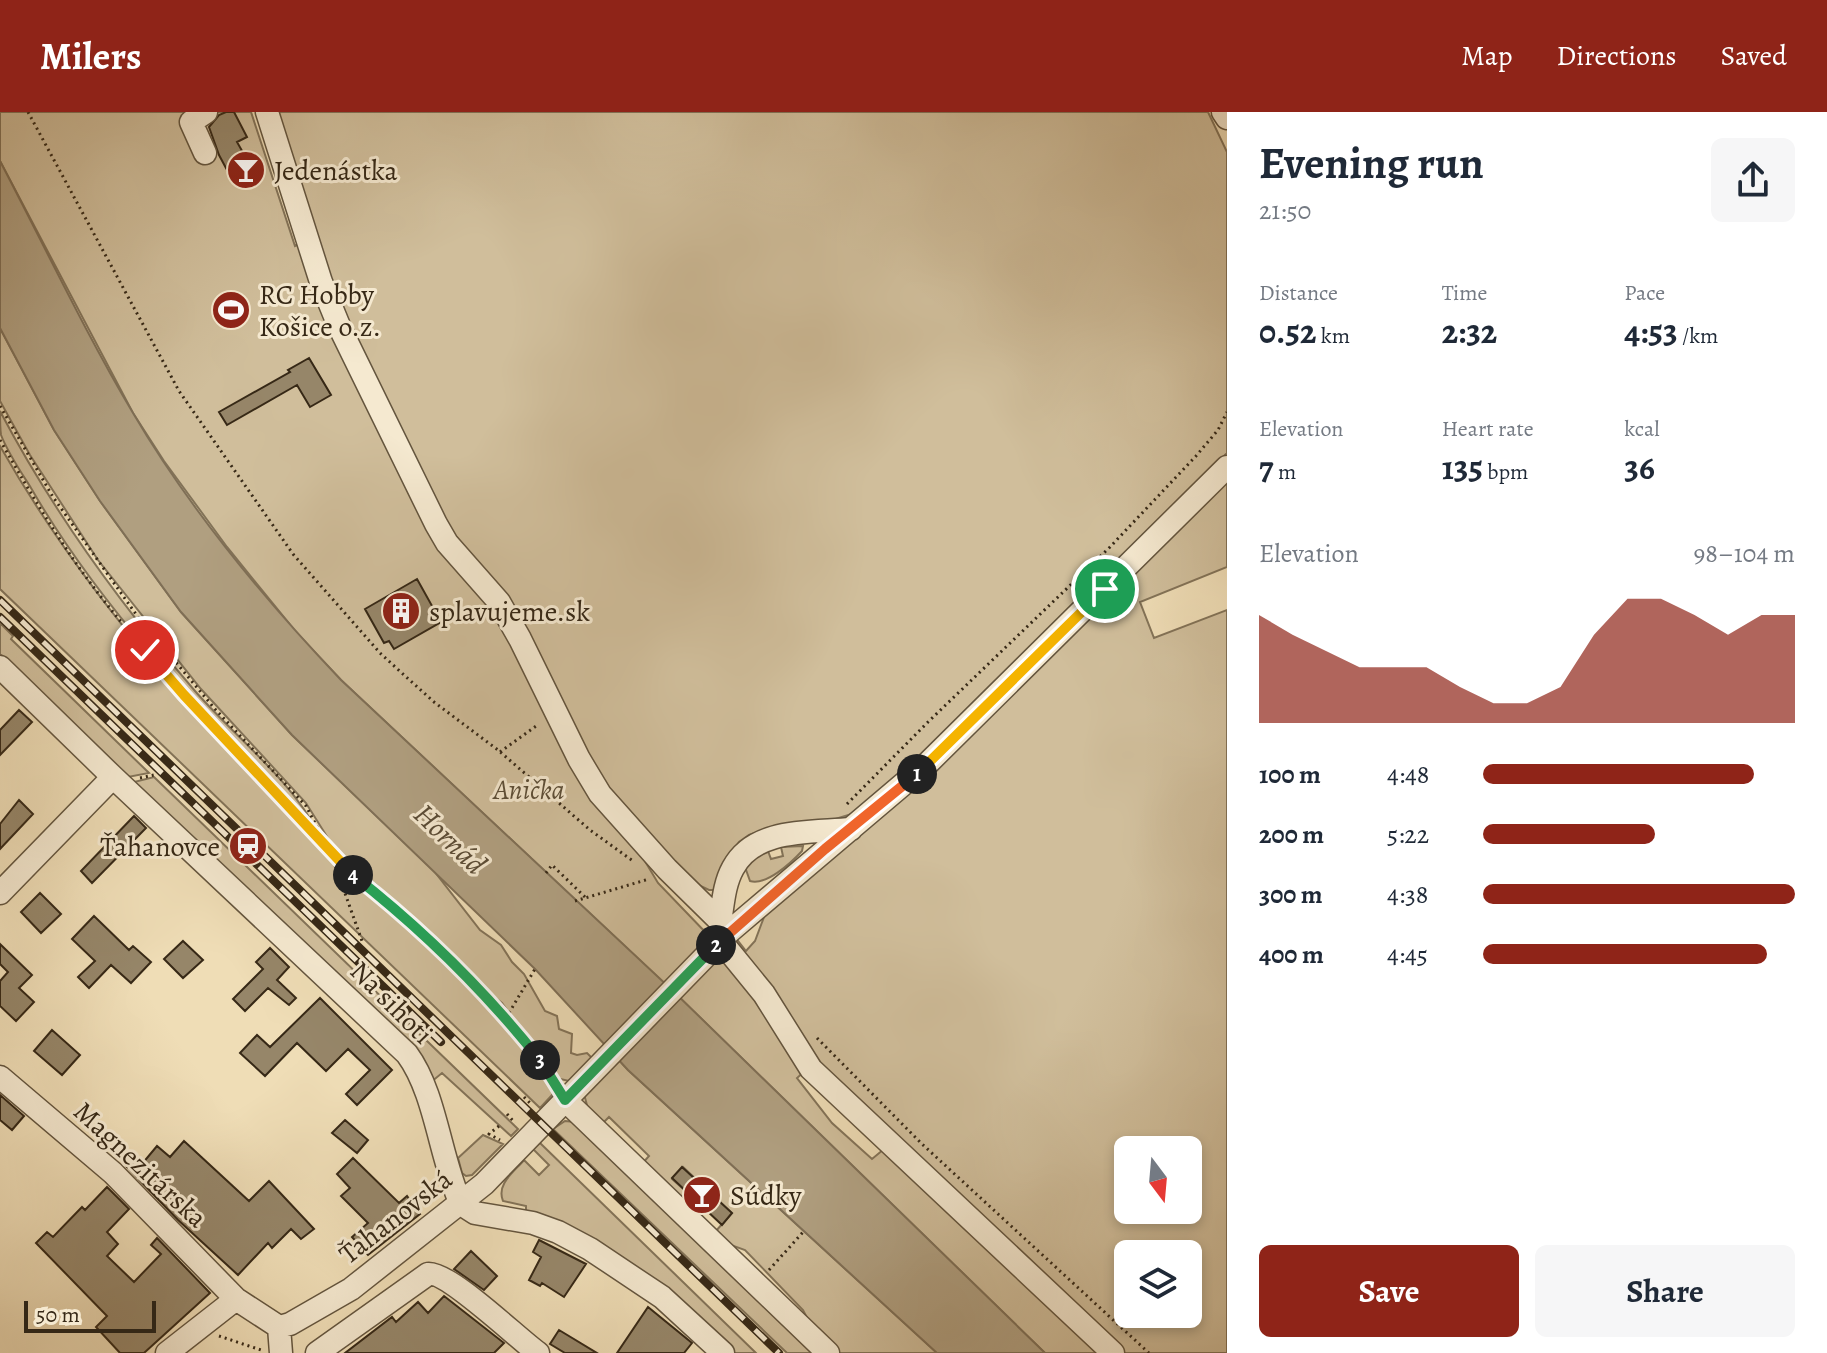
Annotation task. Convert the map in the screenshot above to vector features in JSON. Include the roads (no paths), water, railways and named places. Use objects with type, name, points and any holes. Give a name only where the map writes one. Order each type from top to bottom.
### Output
[{"type":"street","points":[[205,153],[191,122],[206,112]]},
{"type":"street","points":[[267,112],[305,238],[339,326],[436,524],[447,543],[499,602],[600,794],[667,869],[720,936],[764,994],[811,1069],[1113,1353]]},
{"type":"street","points":[[1223,112],[1227,118]]},
{"type":"street","name":"Ťahanovská","points":[[279,1327],[290,1324],[351,1289],[461,1204],[565,1100],[720,936],[889,799],[936,756],[1227,467]]},
{"type":"street","name":"Na sihoti","points":[[0,667],[407,1054],[414,1063],[424,1090],[461,1204]]},
{"type":"street","points":[[0,893],[113,777]]},
{"type":"street","points":[[720,936],[725,890],[733,867],[756,843],[776,836],[851,829]]},
{"type":"street","name":"Magnezitárska","points":[[0,1077],[113,1173],[236,1299]]},
{"type":"street","points":[[565,1100],[828,1353]]},
{"type":"street","points":[[461,1204],[475,1213],[533,1223],[590,1249],[662,1297],[723,1353]]},
{"type":"street","points":[[317,1353],[428,1274],[434,1273],[458,1287],[538,1353]]},
{"type":"street","points":[[167,1353],[236,1299],[279,1327],[281,1353]]},
{"type":"water","name":"Hornád","points":[[0,161],[98,351],[155,449],[204,519],[284,618],[341,680],[672,990],[1045,1353],[937,1353],[628,1070],[535,969],[292,735],[181,612],[100,501],[54,430],[0,328]]},
{"type":"railway","points":[[0,600],[779,1353]]},
{"type":"railway","points":[[0,617],[441,1042]]},
{"type":"place","name":"Jedenástka","points":[[246,170]]},
{"type":"place","name":"RC Hobby Košice o.z.","points":[[231,310]]},
{"type":"place","name":"splavujeme.sk","points":[[401,611]]},
{"type":"place","name":"Ťahanovce","points":[[248,846]]},
{"type":"place","name":"Súdky","points":[[702,1195]]},
{"type":"park label","name":"Anička","points":[[529,789]]}]
